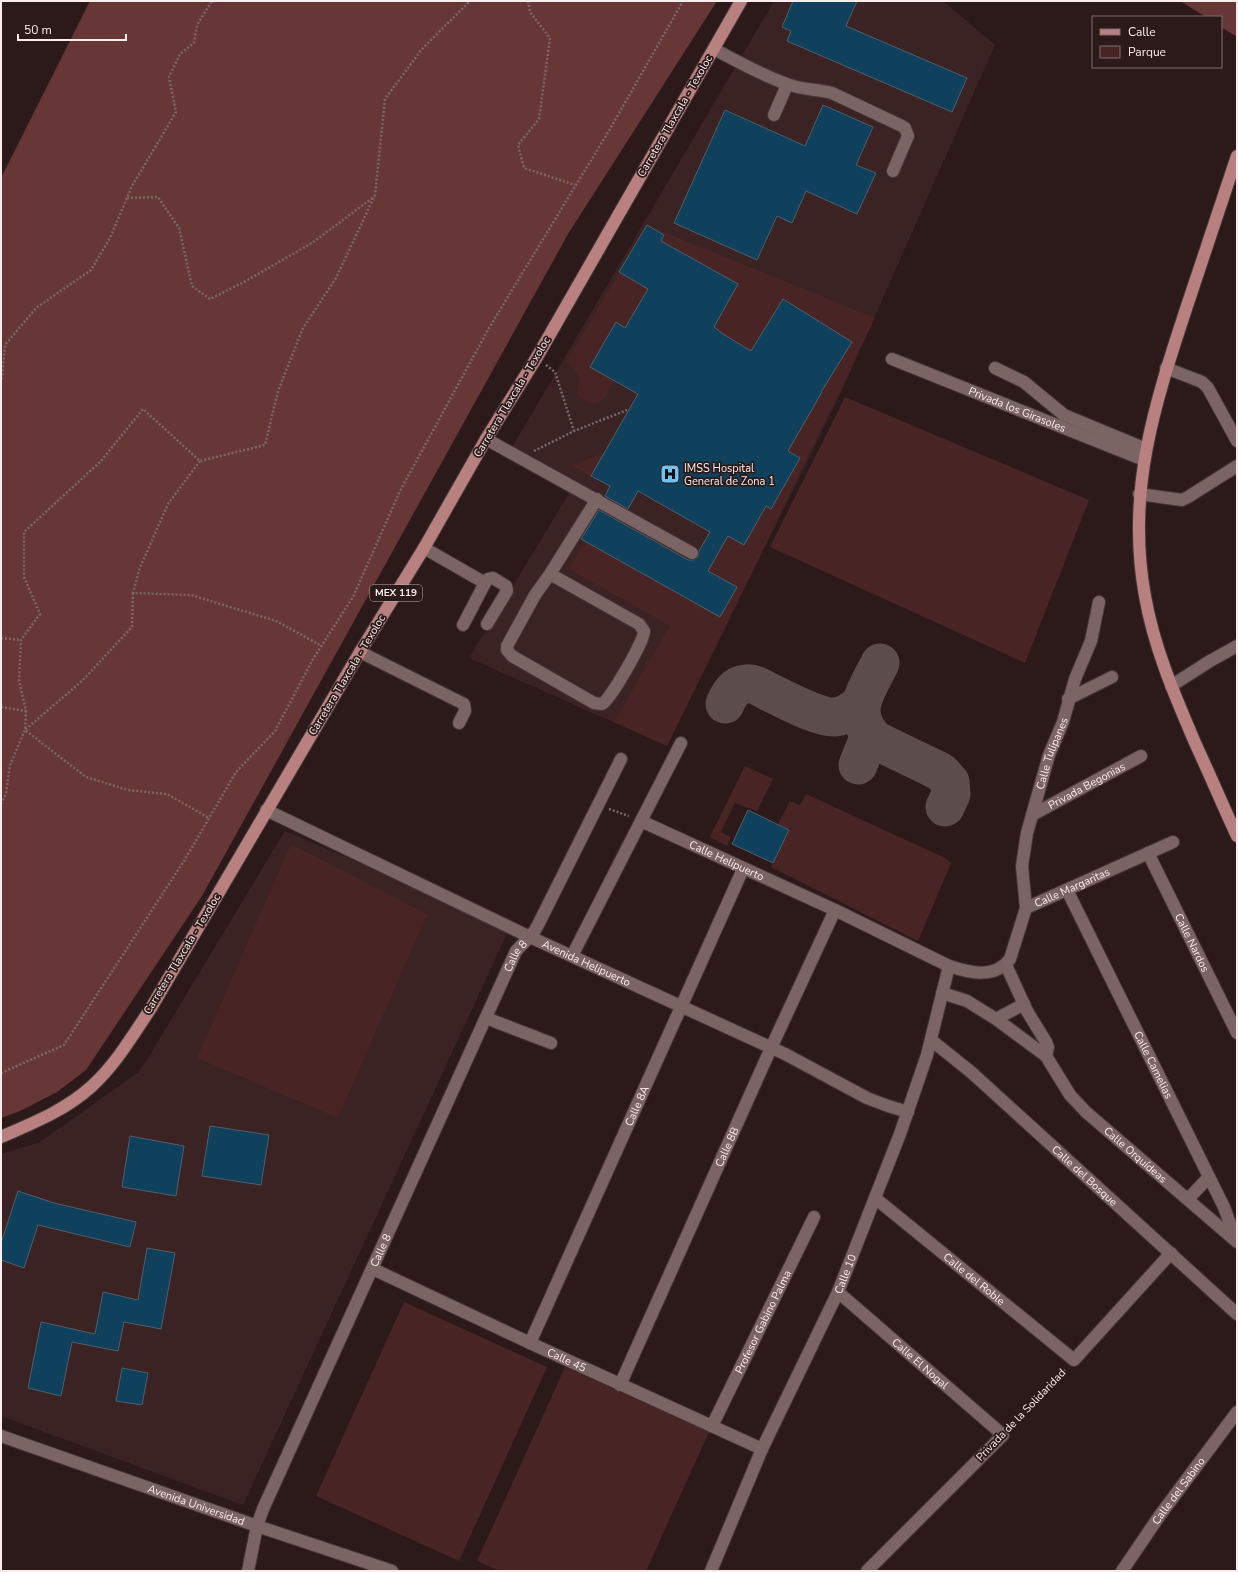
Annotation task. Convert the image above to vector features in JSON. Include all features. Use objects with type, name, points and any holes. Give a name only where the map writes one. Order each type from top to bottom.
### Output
[{"type":"main road","name":"Carretera Tlaxcala - Texoloc","points":[[1,1137],[48,1116],[75,1100],[92,1086],[117,1058],[155,1002],[266,810],[424,548],[486,439],[537,357],[741,1]]},
{"type":"main road","points":[[1235,828],[1171,686],[1158,650],[1142,583],[1138,522],[1139,494],[1152,419],[1166,368],[1237,156]]},
{"type":"street","points":[[714,49],[787,85],[832,93],[905,128],[908,132],[907,140],[893,171]]},
{"type":"street","points":[[774,115],[787,85]]},
{"type":"street","name":"Privada los Girasoles","points":[[892,359],[1145,454]]},
{"type":"street","points":[[994,368],[1024,382],[1064,414],[1145,454]]},
{"type":"street","points":[[1166,368],[1202,382],[1208,388],[1237,441]]},
{"type":"street","points":[[486,439],[597,499],[692,553]]},
{"type":"street","points":[[1139,494],[1182,500],[1237,466]]},
{"type":"street","points":[[550,574],[639,624],[644,631],[643,639],[634,656],[609,699],[602,704],[594,703],[512,656],[507,650],[508,642],[535,595],[550,574],[597,499]]},
{"type":"street","points":[[424,548],[485,583]]},
{"type":"street","points":[[463,625],[485,583],[488,579],[496,578],[506,586],[507,591],[487,624]]},
{"type":"street","name":"Calle Tulipanes","points":[[1026,908],[1022,866],[1032,815],[1044,769],[1063,722],[1068,699],[1075,678],[1091,641],[1099,602]]},
{"type":"street","points":[[1171,686],[1237,646]]},
{"type":"street","points":[[360,652],[464,704],[465,711],[458,723]]},
{"type":"street","points":[[1068,699],[1112,677]]},
{"type":"street","points":[[572,956],[681,743]]},
{"type":"street","name":"Privada Begonias","points":[[1032,815],[1141,756]]},
{"type":"street","name":"Calle 8","points":[[248,1571],[257,1526],[263,1509],[516,951],[530,937],[538,925],[621,759]]},
{"type":"street","name":"Avenida Helipuerto","points":[[266,810],[530,937],[771,1048],[867,1098],[908,1112]]},
{"type":"street","name":"Calle Helipuerto","points":[[641,821],[835,910],[949,966]]},
{"type":"street","name":"Calle Margaritas","points":[[1006,964],[1013,951],[1019,927],[1026,908],[1173,842]]},
{"type":"street","name":"Calle Nardos","points":[[1148,853],[1237,1033]]},
{"type":"street","name":"Calle 8A","points":[[530,1343],[743,869]]},
{"type":"street","name":"Calle Camelias","points":[[1067,890],[1224,1207],[1237,1241]]},
{"type":"street","name":"Calle 8B","points":[[620,1385],[771,1048],[835,910]]},
{"type":"street","points":[[949,966],[968,972],[982,973],[991,972],[1006,964]]},
{"type":"street","name":"Calle Orquídeas","points":[[1006,964],[1024,1004],[1046,1042],[1048,1047],[1046,1056]]},
{"type":"street","name":"Calle 10","points":[[711,1571],[762,1449],[838,1292],[875,1198],[908,1112],[931,1040],[949,966]]},
{"type":"street","name":"Calle Orquídeas","points":[[942,993],[967,1001],[996,1019],[1046,1056],[1070,1094],[1086,1112],[1237,1241]]},
{"type":"street","points":[[996,1019],[1024,1004]]},
{"type":"street","points":[[486,1018],[551,1043]]},
{"type":"street","name":"Calle del Bosque","points":[[931,1040],[971,1072],[1237,1314]]},
{"type":"street","points":[[1188,1199],[1209,1177]]},
{"type":"street","name":"Calle del Roble","points":[[875,1198],[1074,1360]]},
{"type":"street","name":"Profesor Gabino Palma","points":[[712,1426],[814,1217]]},
{"type":"street","name":"Privada de la Solidaridad","points":[[1074,1360],[1171,1253]]},
{"type":"street","name":"Calle 45","points":[[373,1268],[620,1385],[762,1449]]},
{"type":"street","name":"Calle El Nogal","points":[[838,1292],[1003,1435]]},
{"type":"street","name":"Calle del Sabino","points":[[1122,1571],[1160,1515],[1237,1412]]},
{"type":"street","name":"Privada de la Solidaridad","points":[[866,1571],[1003,1435]]},
{"type":"street","name":"Avenida Universidad","points":[[1,1436],[257,1526],[392,1571]]},
{"type":"path","points":[[1,379],[5,345],[36,308],[91,270],[110,238],[132,186],[176,112],[169,77],[180,54],[194,44],[197,25],[212,1]]},
{"type":"path","points":[[25,730],[82,682],[132,627],[133,593],[138,570],[168,504],[200,461],[265,445],[278,391],[302,328],[336,278],[375,195],[385,98],[422,49],[470,1]]},
{"type":"path","points":[[528,1],[530,12],[550,38],[539,118],[518,145],[524,168],[575,185]]},
{"type":"path","points":[[1,1073],[64,1045],[184,861],[236,772],[275,731],[322,646],[352,597],[400,491],[486,335],[610,128],[683,1]]},
{"type":"path","points":[[127,198],[158,197],[179,228],[192,286],[210,299],[246,281],[312,243],[375,195]]},
{"type":"path","points":[[537,357],[555,372],[574,431]]},
{"type":"path","points":[[1,804],[6,793],[10,765],[25,730],[26,711],[19,680],[21,640],[40,614],[24,577],[24,532],[101,461],[143,408],[200,461]]},
{"type":"path","points":[[521,458],[574,431],[626,410]]},
{"type":"path","points":[[133,593],[191,595],[276,621],[322,646]]},
{"type":"path","points":[[1,638],[21,640]]},
{"type":"path","points":[[1,706],[26,711]]},
{"type":"path","points":[[25,730],[86,777],[128,790],[167,794],[209,818]]},
{"type":"path","points":[[598,804],[641,821]]},
{"type":"path","name":"Privada de la Solidaridad","points":[[1003,1435],[1074,1360]]},
{"type":"shaded area","points":[[90,1],[717,1],[568,234],[202,896],[86,1070],[57,1092],[20,1111],[1,1118],[1,178]]},
{"type":"shaded area","name":"IMSS Hospital General de Zona 1","points":[[774,1],[943,1],[995,45],[840,395],[667,746],[469,658],[570,492],[507,456]]},
{"type":"shaded area","points":[[1180,1],[1237,1],[1237,37],[1222,28],[1222,16],[1204,16]]},
{"type":"shaded area","points":[[285,831],[510,927],[243,1505],[1,1416],[1,1154],[40,1142],[140,1071]]},
{"type":"green space","name":"IMSS Hospital General de Zona 1","points":[[647,225],[875,318],[667,746],[614,722],[670,626],[569,569],[585,541],[689,600],[720,549],[713,546],[710,532],[639,491],[633,499],[571,465],[604,453],[638,394],[614,380],[602,400],[596,403],[589,403],[577,394],[579,376],[567,361]]},
{"type":"green space","points":[[845,397],[1089,500],[1025,663],[770,547]]},
{"type":"green space","points":[[745,766],[773,779],[757,811],[735,803],[721,832],[731,837],[727,846],[710,837]]},
{"type":"green space","points":[[806,794],[945,858],[951,863],[918,941],[771,867],[789,830],[778,824],[790,801],[800,805]]},
{"type":"green space","points":[[291,844],[427,914],[338,1118],[197,1058]]},
{"type":"green space","points":[[404,1302],[547,1367],[459,1561],[316,1496]]},
{"type":"green space","points":[[565,1367],[709,1432],[646,1571],[499,1571],[477,1561]]},
{"type":"building","points":[[793,1],[857,1],[846,26],[967,78],[952,112],[787,41],[791,31],[782,27]]},
{"type":"building","points":[[823,105],[873,127],[856,165],[876,173],[857,214],[806,191],[792,223],[777,216],[757,260],[674,223],[725,110],[805,146]]},
{"type":"building","points":[[647,225],[664,235],[661,241],[738,284],[714,327],[751,351],[783,299],[852,342],[821,392],[788,451],[800,458],[771,509],[766,506],[744,545],[728,536],[708,571],[737,587],[720,617],[581,539],[599,510],[688,560],[693,560],[698,557],[699,551],[710,532],[638,491],[628,509],[605,496],[610,486],[591,476],[638,394],[590,367],[616,322],[625,328],[648,289],[619,272]]},
{"type":"building","points":[[748,810],[789,830],[773,863],[732,844]]},
{"type":"building","points":[[210,1126],[269,1135],[261,1185],[202,1176]]},
{"type":"building","points":[[130,1136],[184,1146],[176,1196],[122,1187]]},
{"type":"building","points":[[18,1191],[54,1203],[136,1222],[130,1247],[38,1225],[24,1268],[1,1260],[1,1243]]},
{"type":"building","points":[[147,1248],[175,1253],[161,1329],[124,1322],[118,1351],[72,1342],[61,1396],[28,1388],[41,1322],[95,1334],[103,1292],[138,1300]]},
{"type":"building","points":[[122,1368],[148,1373],[142,1405],[116,1401]]},
{"type":"taxiway","points":[[880,663],[862,702],[862,720],[867,730],[875,740],[941,772],[950,782],[951,794],[945,807]]},
{"type":"taxiway","points":[[725,704],[735,688],[749,684],[758,686],[811,711],[828,716],[835,717],[845,714],[860,704]]},
{"type":"taxiway","points":[[858,765],[868,740],[867,731]]},
{"type":"place","name":"IMSS Hospital General de Zona 1","points":[[670,474]]}]
